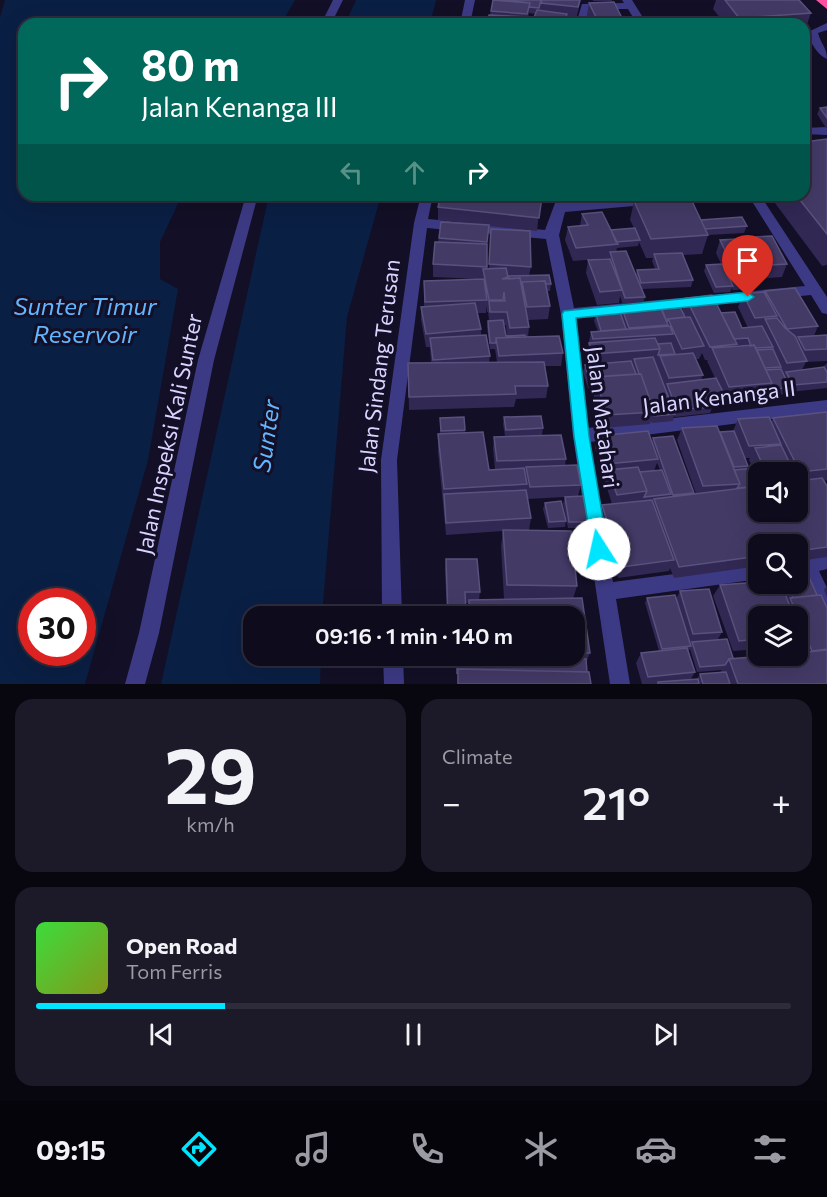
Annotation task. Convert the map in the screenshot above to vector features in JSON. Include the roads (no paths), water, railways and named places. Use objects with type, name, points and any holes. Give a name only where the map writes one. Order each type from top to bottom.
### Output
[{"type":"highway","points":[[822,0],[827,5]]},
{"type":"street","points":[[329,18],[338,0]]},
{"type":"street","points":[[466,18],[470,0]]},
{"type":"street","points":[[582,18],[585,6],[629,3],[638,18]]},
{"type":"street","points":[[827,26],[813,32],[815,41],[827,56]]},
{"type":"street","points":[[810,132],[827,131]]},
{"type":"street","name":"Jalan Inspeksi Kali Sunter","points":[[135,684],[149,633],[206,360],[250,201]]},
{"type":"street","name":"Jalan Sindang Terusan","points":[[392,606],[388,459],[426,201]]},
{"type":"street","points":[[421,223],[552,235],[551,226],[563,202],[585,201]]},
{"type":"street","points":[[758,201],[827,309]]},
{"type":"street","name":"Jalan Matahari","points":[[552,235],[568,314],[581,436],[620,684]]},
{"type":"street","points":[[568,314],[815,290]]},
{"type":"street","name":"Jalan Kenanga II","points":[[581,436],[827,406]]},
{"type":"street","points":[[808,564],[827,561]]},
{"type":"street","points":[[607,592],[748,573]]},
{"type":"street","points":[[808,575],[827,608]]},
{"type":"street","points":[[393,666],[394,684]]},
{"type":"water","name":"Sunter Timur Reservoir","points":[[5,0],[295,0],[284,18],[18,18],[18,201],[179,201],[160,242],[160,279],[178,289],[148,460],[96,645],[96,588],[18,588],[18,666],[90,666],[85,684],[0,684],[0,17]]},
{"type":"water","points":[[356,0],[436,0],[432,18],[348,18]]},
{"type":"water","name":"Sunter","points":[[268,201],[379,201],[347,317],[323,606],[243,606],[243,666],[321,666],[320,684],[161,684]]}]
